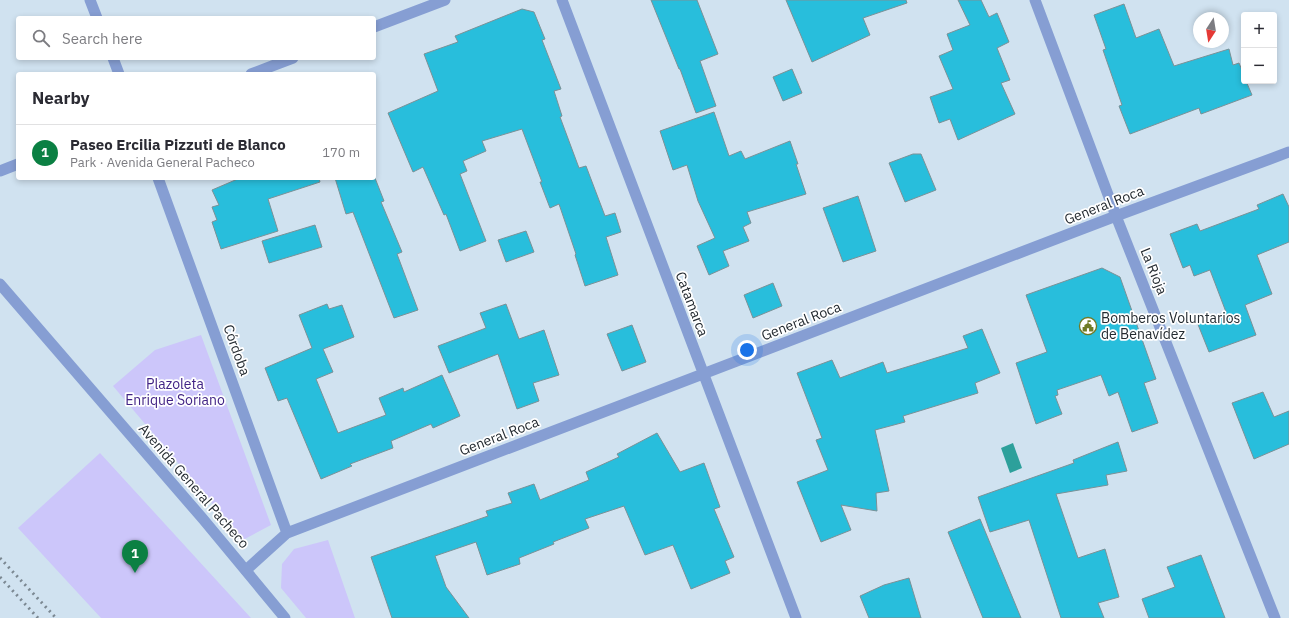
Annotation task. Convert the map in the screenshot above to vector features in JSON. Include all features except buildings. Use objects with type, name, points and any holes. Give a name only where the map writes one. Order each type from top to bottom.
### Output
[{"type":"street","points":[[90,0],[96,16]]},
{"type":"street","points":[[376,26],[445,0]]},
{"type":"street","name":"Catamarca","points":[[562,0],[796,618]]},
{"type":"street","name":"La Rioja","points":[[1035,0],[1116,216],[1276,618]]},
{"type":"street","points":[[114,60],[118,72]]},
{"type":"street","points":[[256,72],[288,60]]},
{"type":"street","name":"General Roca","points":[[246,570],[287,533],[1116,216],[1289,152]]},
{"type":"street","points":[[0,171],[16,165]]},
{"type":"street","name":"Córdoba","points":[[159,180],[287,533]]},
{"type":"street","name":"Avenida General Pacheco","points":[[0,284],[246,570],[285,618]]},
{"type":"green space","name":"Plazoleta Enrique Soriano","points":[[201,335],[271,525],[243,540],[113,386],[155,350]]},
{"type":"green space","points":[[100,453],[251,618],[101,618],[18,528]]},
{"type":"green space","points":[[328,540],[355,618],[306,618],[281,588],[282,564],[294,549]]},
{"type":"shaded area","points":[[1013,443],[1022,468],[1010,473],[1001,448]]},
{"type":"railway","points":[[0,558],[56,618]]},
{"type":"railway","points":[[0,577],[38,618]]},
{"type":"place","name":"Bomberos Voluntarios de Benavídez","points":[[1088,326]]},
{"type":"place","name":"Paseo Ercilia Pizzuti de Blanco","points":[[135,573]]}]
